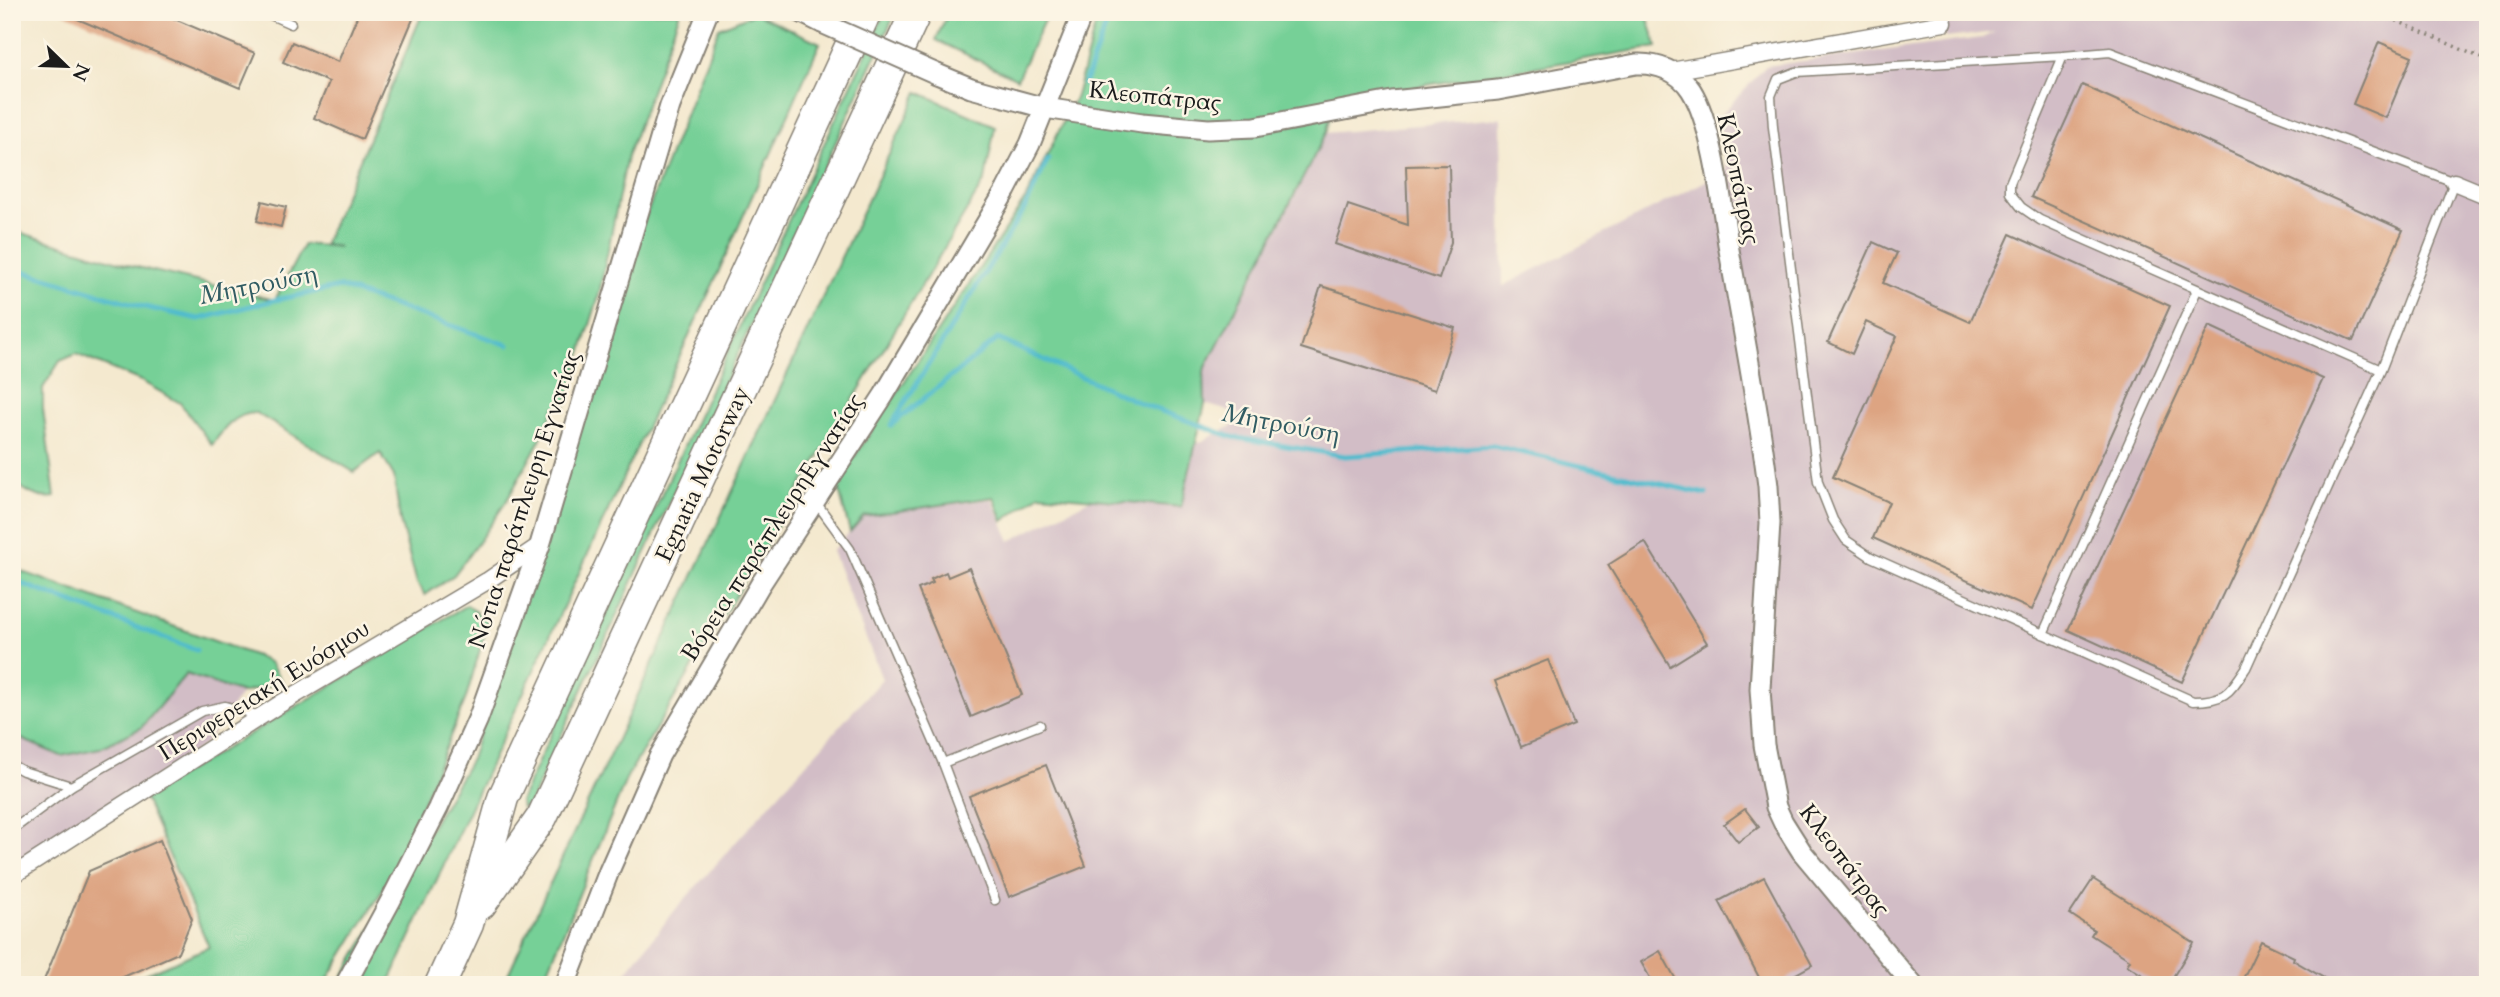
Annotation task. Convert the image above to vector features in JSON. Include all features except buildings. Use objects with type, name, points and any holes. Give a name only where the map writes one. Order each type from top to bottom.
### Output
[{"type":"highway","name":"Egnatia Motorway","points":[[440,985],[468,924],[503,798],[866,12]]},
{"type":"highway","name":"Egnatia Motorway","points":[[468,924],[542,817],[916,12]]},
{"type":"street","points":[[698,12],[698,36]]},
{"type":"street","name":"Νότια παράπλευρη Εγνατίας","points":[[345,985],[438,808],[478,719],[540,545],[670,106],[708,12]]},
{"type":"street","name":"Κλεοπάτρας","points":[[800,12],[937,74],[1006,99],[1142,123],[1208,129],[1278,123],[1392,101],[1531,85],[1636,64],[1656,65],[1685,82],[1692,91],[1707,134],[1724,218],[1765,463],[1770,508],[1760,689],[1763,744],[1774,797],[1783,822],[1802,852],[1913,985]]},
{"type":"street","name":"Βόρεια παράπλευρηΕγνατίας","points":[[565,985],[608,871],[660,755],[753,597],[884,395],[984,230],[1030,144],[1083,12]]},
{"type":"street","points":[[1671,72],[1944,23]]},
{"type":"street","points":[[2454,182],[2488,196]]},
{"type":"street","name":"Περιφερειακή Ευόσμου","points":[[12,876],[261,716],[486,581],[540,545]]},
{"type":"lane","points":[[264,12],[291,24]]},
{"type":"lane","points":[[2110,52],[2454,182],[2381,370],[2246,668],[2231,690],[2213,701],[2193,701],[1871,557],[1846,540],[1833,520],[1818,482],[1773,127],[1771,96],[1778,79],[1796,72],[2063,56],[2110,52]]},
{"type":"lane","points":[[2063,56],[2010,183],[2010,193],[2021,207],[2040,220],[2381,370]]},
{"type":"lane","points":[[2043,634],[2197,290]]},
{"type":"lane","points":[[816,501],[850,549],[943,763],[995,900]]},
{"type":"lane","points":[[12,830],[71,786],[202,711],[225,706],[261,716]]},
{"type":"lane","points":[[943,763],[1041,724]]},
{"type":"lane","points":[[12,765],[71,786]]},
{"type":"path","points":[[2377,12],[2488,61]]},
{"type":"shaded area","points":[[1942,12],[2488,12],[2488,985],[616,985],[676,909],[882,679],[832,551],[864,516],[992,499],[1010,541],[1249,417],[1205,404],[1204,371],[1326,133],[1501,118],[1503,286],[1727,170],[1717,119],[1766,66],[1982,38],[1995,32],[1946,38]]},
{"type":"shaded area","points":[[12,615],[242,693],[204,745],[12,868]]},
{"type":"green space","points":[[423,12],[680,12],[627,157],[598,299],[564,409],[555,407],[506,502],[454,575],[425,595],[417,583],[400,521],[394,476],[380,453],[354,472],[256,413],[236,419],[212,445],[180,403],[141,381],[76,354],[60,361],[43,388],[43,409],[55,497],[37,496],[21,487],[12,478],[12,230],[129,265],[275,300],[304,244],[339,247],[324,244]]},
{"type":"green space","points":[[885,12],[896,12],[529,805],[522,808],[520,801]]},
{"type":"green space","points":[[948,12],[1048,12],[1017,79],[936,40]]},
{"type":"green space","points":[[1099,12],[1646,12],[1657,47],[1335,100],[1326,133],[1204,371],[1205,404],[1181,507],[1040,494],[1003,521],[994,497],[864,516],[850,532],[837,483],[1026,198],[1076,96]]},
{"type":"green space","points":[[755,13],[820,43],[714,282],[388,985],[338,985],[471,759],[642,226],[719,28]]},
{"type":"green space","points":[[918,92],[995,126],[985,180],[627,777],[542,985],[503,985]]},
{"type":"green space","points":[[12,568],[256,656],[270,663],[282,682],[242,693],[186,674],[141,728],[100,748],[61,756],[12,735]]},
{"type":"green space","points":[[467,605],[488,622],[466,698],[395,870],[324,985],[120,985],[209,947],[144,797]]},
{"type":"waterway","points":[[1084,84],[1111,12]]},
{"type":"waterway","points":[[893,422],[1026,206],[1048,159]]},
{"type":"waterway","name":"Μητρούση","points":[[12,268],[140,306],[199,319],[340,287],[508,345]]},
{"type":"waterway","name":"Μητρούση","points":[[891,425],[998,339],[1142,404],[1232,437],[1345,456],[1493,446],[1706,494]]},
{"type":"waterway","name":"Μητρούση","points":[[12,580],[196,650]]}]
